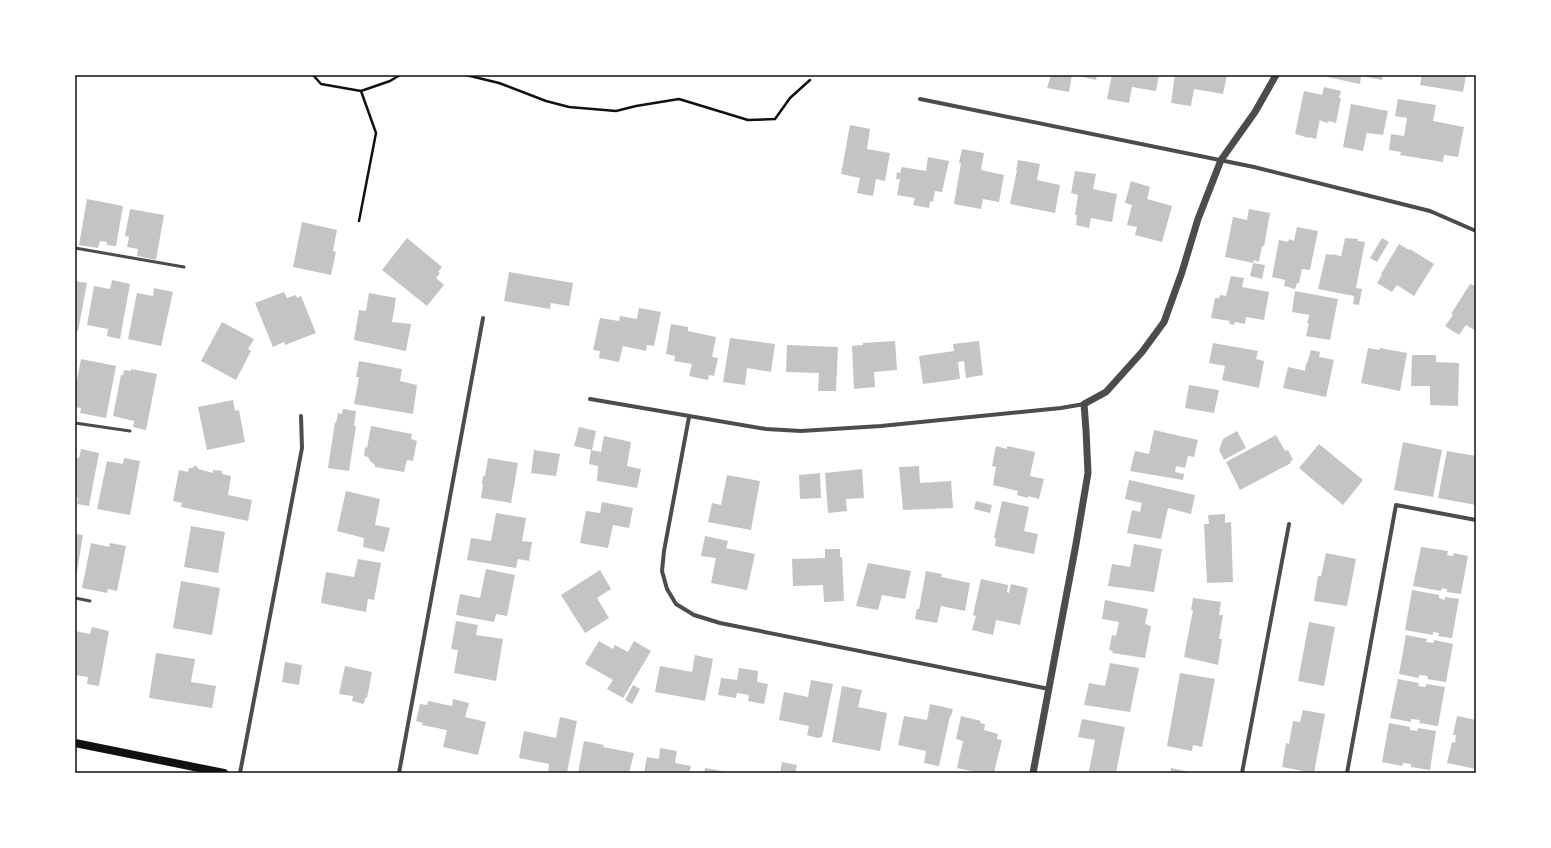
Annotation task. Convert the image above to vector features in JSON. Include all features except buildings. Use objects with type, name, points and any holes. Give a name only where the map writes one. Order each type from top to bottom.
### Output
[{"type":"main road","points":[[75,743],[224,773]]},
{"type":"street","points":[[590,398],[766,429],[801,431],[881,426],[1061,408],[1084,404],[1106,392],[1142,352],[1164,322],[1182,272],[1198,218],[1221,160],[1255,112],[1276,75]]},
{"type":"street","points":[[920,99],[1221,160],[1430,211],[1476,231]]},
{"type":"street","points":[[399,773],[483,318]]},
{"type":"street","points":[[1033,773],[1088,473],[1084,404]]},
{"type":"street","points":[[240,773],[302,448],[300,416]]},
{"type":"street","points":[[689,416],[664,551],[662,571],[667,590],[676,604],[694,615],[720,623],[1049,689]]},
{"type":"street","points":[[1347,773],[1396,504],[1476,520]]},
{"type":"street","points":[[1242,773],[1288,524]]},
{"type":"lane","points":[[75,248],[184,267]]},
{"type":"lane","points":[[75,423],[130,431]]},
{"type":"lane","points":[[75,598],[90,601]]},
{"type":"path","points":[[313,75],[321,84],[361,91],[390,81],[400,75]]},
{"type":"path","points":[[466,75],[500,83],[546,101],[569,107],[616,111],[679,99],[748,120],[774,119],[790,98],[810,80]]},
{"type":"path","points":[[359,221],[376,133],[361,91]]}]
